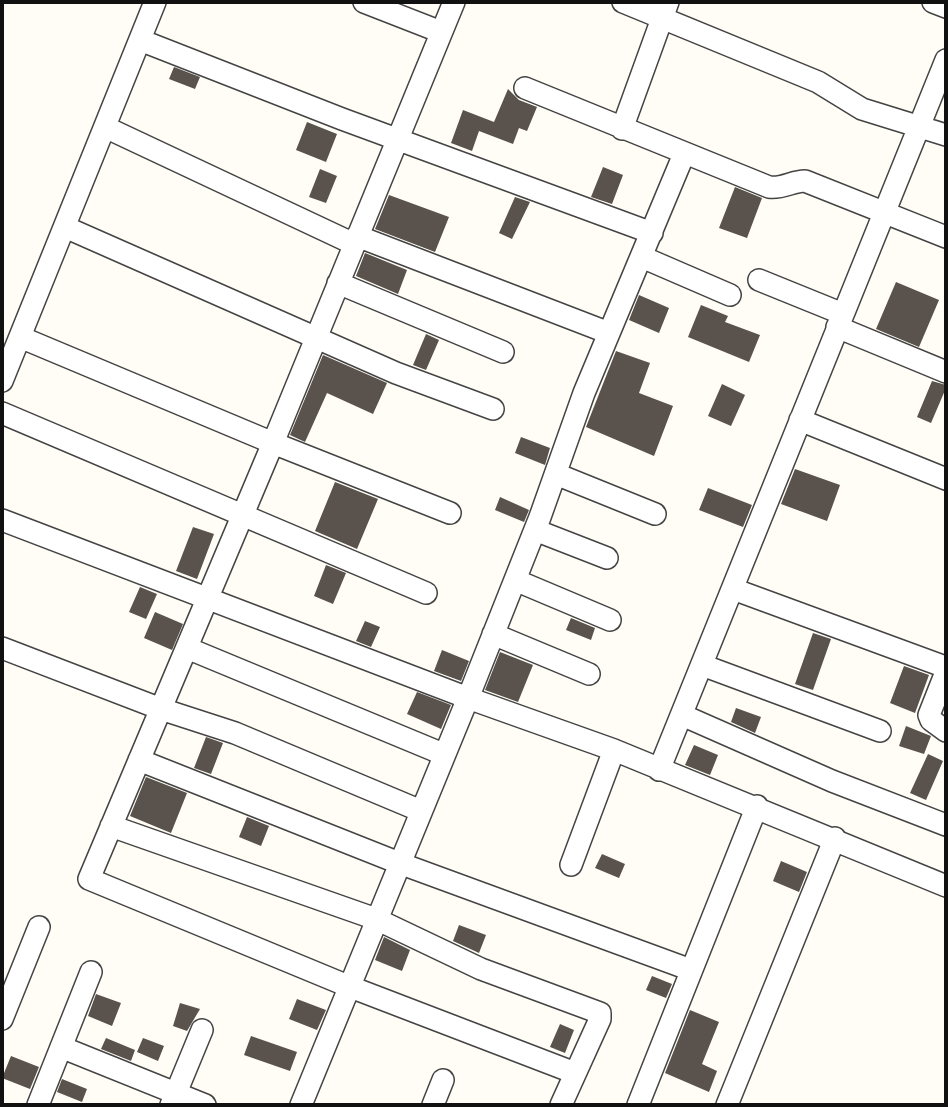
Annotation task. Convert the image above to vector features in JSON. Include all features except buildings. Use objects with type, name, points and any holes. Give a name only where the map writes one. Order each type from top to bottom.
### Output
[{"type":"street","points":[[2,380],[155,2]]},
{"type":"street","points":[[364,2],[441,32]]},
{"type":"street","points":[[454,2],[242,518],[89,879],[348,986],[575,1073]]},
{"type":"street","points":[[623,2],[665,9],[818,82],[862,109],[946,135]]},
{"type":"street","points":[[933,2],[946,7]]},
{"type":"street","points":[[622,128],[665,9]]},
{"type":"street","points":[[140,40],[342,119],[652,233]]},
{"type":"street","points":[[659,770],[946,60]]},
{"type":"street","points":[[525,88],[769,187],[780,188],[795,181],[806,181],[946,237]]},
{"type":"street","points":[[105,127],[356,240],[610,332]]},
{"type":"street","points":[[301,1105],[468,698],[610,332],[684,154]]},
{"type":"street","points":[[65,227],[396,373],[493,409]]},
{"type":"street","points":[[642,257],[730,295]]},
{"type":"street","points":[[759,280],[946,372]]},
{"type":"street","points":[[338,283],[503,352]]},
{"type":"street","points":[[20,337],[273,443],[450,513]]},
{"type":"street","points":[[2,413],[242,518],[426,593]]},
{"type":"street","points":[[800,420],[946,479]]},
{"type":"street","points":[[556,474],[655,514]]},
{"type":"street","points":[[2,520],[468,698],[614,750],[659,770],[757,806],[946,886]]},
{"type":"street","points":[[535,530],[607,558]]},
{"type":"street","points":[[515,580],[610,620]]},
{"type":"street","points":[[733,589],[940,665],[946,672],[929,715],[931,720],[946,731]]},
{"type":"street","points":[[493,634],[589,674]]},
{"type":"street","points":[[2,648],[161,709],[234,733],[421,811]]},
{"type":"street","points":[[187,648],[443,754]]},
{"type":"street","points":[[702,665],[880,731]]},
{"type":"street","points":[[682,715],[832,781],[946,825]]},
{"type":"street","points":[[571,865],[614,750]]},
{"type":"street","points":[[139,760],[399,863],[691,971]]},
{"type":"street","points":[[638,1105],[757,806]]},
{"type":"street","points":[[111,826],[376,919],[481,970],[600,1013],[600,1019],[561,1105]]},
{"type":"street","points":[[727,1105],[835,838]]},
{"type":"street","points":[[2,1019],[39,927]]},
{"type":"street","points":[[38,1105],[90,972]]},
{"type":"street","points":[[173,1099],[202,1030]]},
{"type":"street","points":[[61,1047],[173,1099],[205,1105]]},
{"type":"street","points":[[433,1105],[443,1080]]}]
